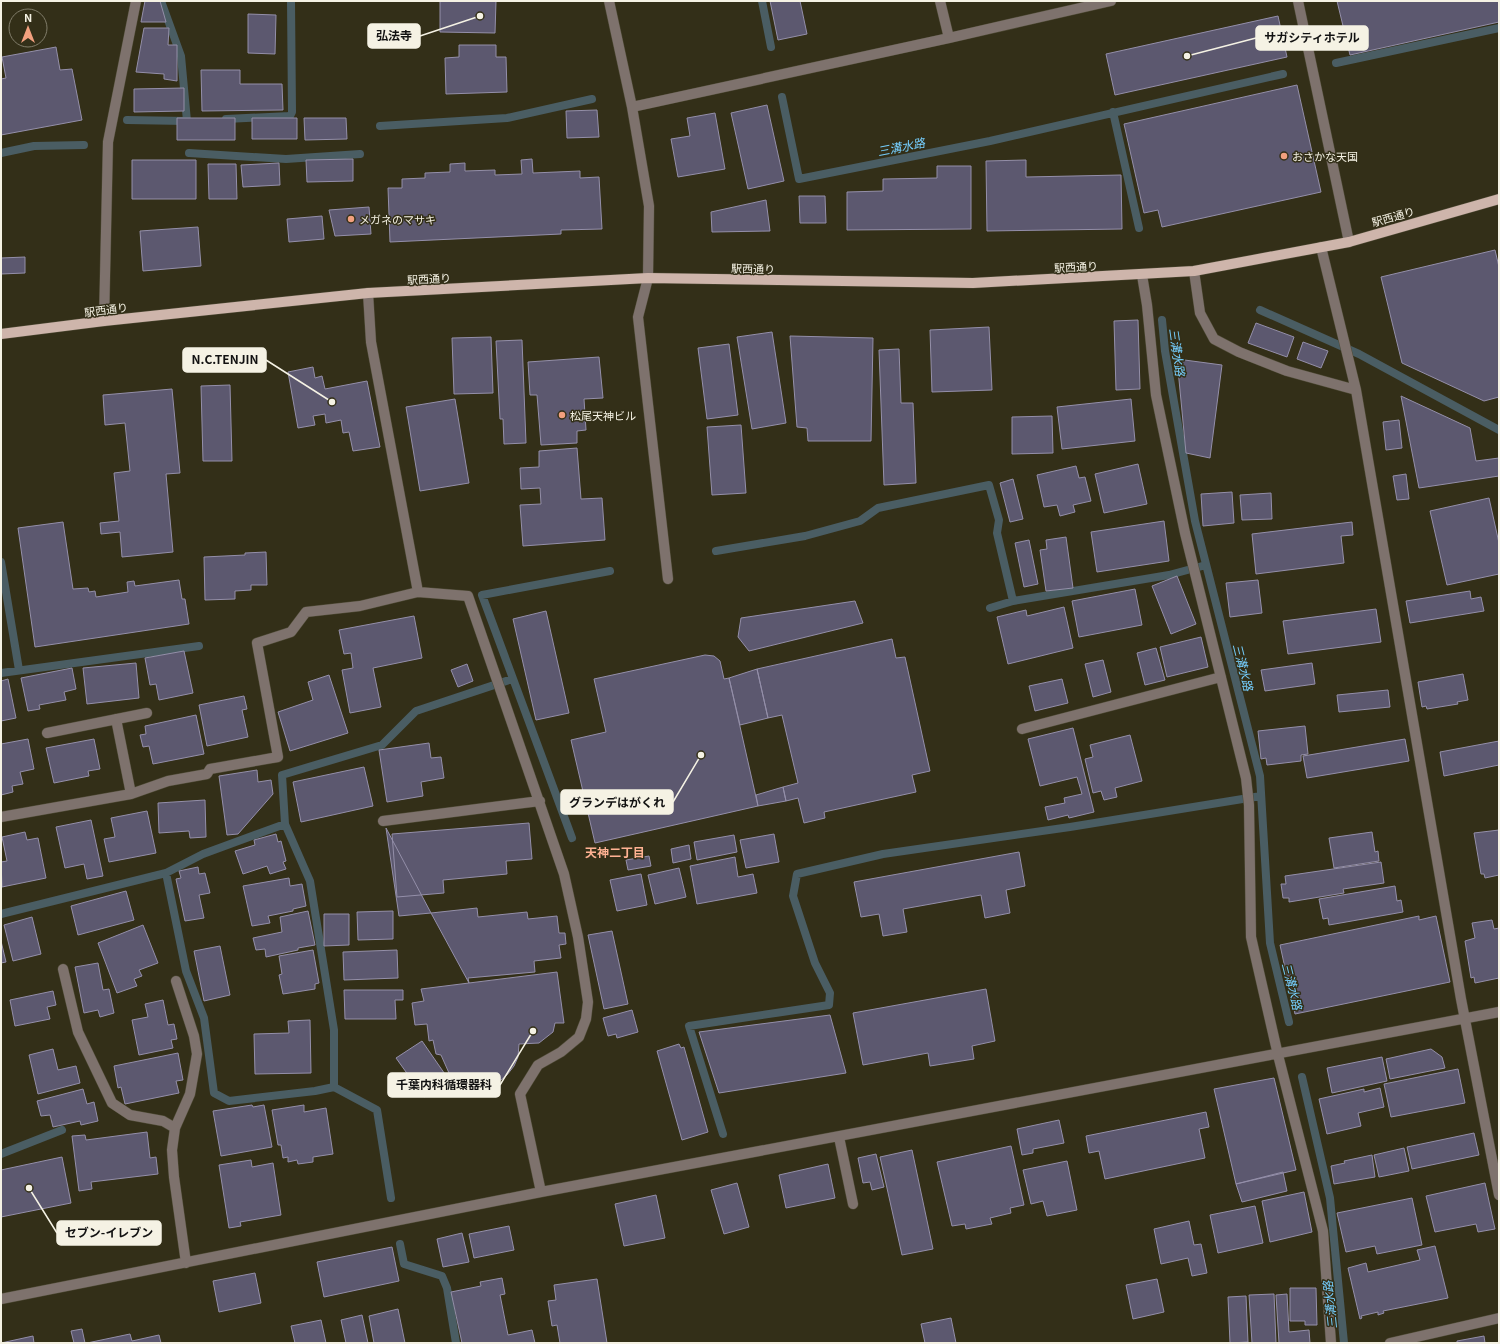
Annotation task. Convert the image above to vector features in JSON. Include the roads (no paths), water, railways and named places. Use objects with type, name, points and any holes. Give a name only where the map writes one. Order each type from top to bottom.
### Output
[{"type":"main road","name":"駅西通り","points":[[1,334],[104,321],[368,293],[648,278],[973,283],[1142,275],[1194,270],[1349,242],[1499,199]]},
{"type":"street","points":[[104,321],[108,142],[136,1]]},
{"type":"street","points":[[609,1],[632,107],[649,206],[648,278],[638,317],[668,579]]},
{"type":"street","points":[[940,1],[949,38]]},
{"type":"street","points":[[632,107],[1111,1]]},
{"type":"street","points":[[1298,1],[1349,242]]},
{"type":"street","points":[[1321,247],[1356,390],[1465,1019],[1497,1163],[1499,1195]]},
{"type":"street","points":[[1194,270],[1200,313],[1214,339],[1239,352],[1287,371],[1356,390]]},
{"type":"street","points":[[1142,275],[1147,304],[1156,395],[1192,563],[1221,677],[1248,793],[1250,937],[1278,1055],[1323,1231],[1331,1343]]},
{"type":"street","points":[[368,293],[371,342],[418,592]]},
{"type":"street","points":[[1,817],[131,794],[168,781],[207,774],[210,768],[278,757],[257,643],[291,632],[306,612],[360,606],[418,592],[468,596],[564,874],[578,937],[588,1002],[586,1019],[579,1037],[561,1052],[538,1065],[520,1094],[541,1192]]},
{"type":"street","points":[[1022,729],[1221,677]]},
{"type":"street","points":[[47,733],[146,713]]},
{"type":"street","points":[[116,719],[131,794]]},
{"type":"street","points":[[383,821],[540,801]]},
{"type":"street","points":[[63,969],[78,1032],[112,1103],[130,1115],[163,1121],[175,1128]]},
{"type":"street","points":[[176,981],[194,1036],[197,1054],[190,1094],[175,1128],[172,1150],[174,1176],[186,1263]]},
{"type":"street","points":[[1,1299],[541,1192],[1278,1055],[1499,1012]]},
{"type":"street","points":[[839,1137],[853,1204]]},
{"type":"street","points":[[1390,1343],[1499,1318]]},
{"type":"waterway","points":[[161,1],[181,56],[187,121]]},
{"type":"waterway","points":[[226,119],[290,116],[292,112],[291,1]]},
{"type":"waterway","name":"三溝水路","points":[[762,1],[771,47]]},
{"type":"waterway","points":[[1336,63],[1499,28]]},
{"type":"waterway","name":"三溝水路","points":[[782,97],[799,179],[990,141],[1283,74]]},
{"type":"waterway","points":[[380,126],[507,118],[592,99]]},
{"type":"waterway","name":"三溝水路","points":[[1113,112],[1139,228]]},
{"type":"waterway","points":[[127,120],[186,121]]},
{"type":"waterway","points":[[1,153],[34,146],[84,145]]},
{"type":"waterway","points":[[189,153],[286,159],[360,154]]},
{"type":"waterway","points":[[1260,310],[1359,354],[1499,430]]},
{"type":"waterway","name":"三溝水路","points":[[1162,320],[1165,351],[1195,521],[1260,776],[1270,943],[1289,1022]]},
{"type":"waterway","points":[[716,551],[805,536],[860,521],[878,508],[989,485],[999,520],[997,533],[1013,601],[1169,575],[1206,565]]},
{"type":"waterway","points":[[1,562],[19,670]]},
{"type":"waterway","points":[[572,838],[482,595],[610,571]]},
{"type":"waterway","points":[[990,608],[1013,601]]},
{"type":"waterway","points":[[1,673],[199,646]]},
{"type":"waterway","points":[[391,1198],[377,1110],[334,1087],[334,1030],[310,881],[285,824],[282,775],[382,745],[416,711],[512,679]]},
{"type":"waterway","points":[[723,1134],[689,1026],[829,1005],[830,993],[815,963],[793,896],[797,874],[883,854],[1070,827],[1261,796]]},
{"type":"waterway","points":[[1,914],[166,873],[203,854],[285,824]]},
{"type":"waterway","points":[[166,873],[186,971],[204,1018],[214,1093],[229,1101],[315,1091],[334,1087]]},
{"type":"waterway","name":"三溝水路","points":[[1302,1077],[1330,1198],[1344,1343]]},
{"type":"waterway","points":[[1,1154],[62,1130]]},
{"type":"waterway","points":[[400,1244],[404,1264],[442,1276],[447,1288],[456,1343]]},
{"type":"place","name":"弘法寺","points":[[480,16]]},
{"type":"place","name":"サガシティホテル","points":[[1187,56]]},
{"type":"place","name":"おさかな天国","points":[[1284,156]]},
{"type":"place","name":"メガネのマサキ","points":[[351,219]]},
{"type":"place","name":"N.C.TENJIN","points":[[332,402]]},
{"type":"place","name":"松尾天神ビル","points":[[562,415]]},
{"type":"place","name":"グランデはがくれ","points":[[701,755]]},
{"type":"place","name":"千葉内科循環器科","points":[[533,1031]]},
{"type":"place","name":"セブン-イレブン","points":[[29,1188]]},
{"type":"district","name":"天神二丁目","points":[[615,851]]}]
